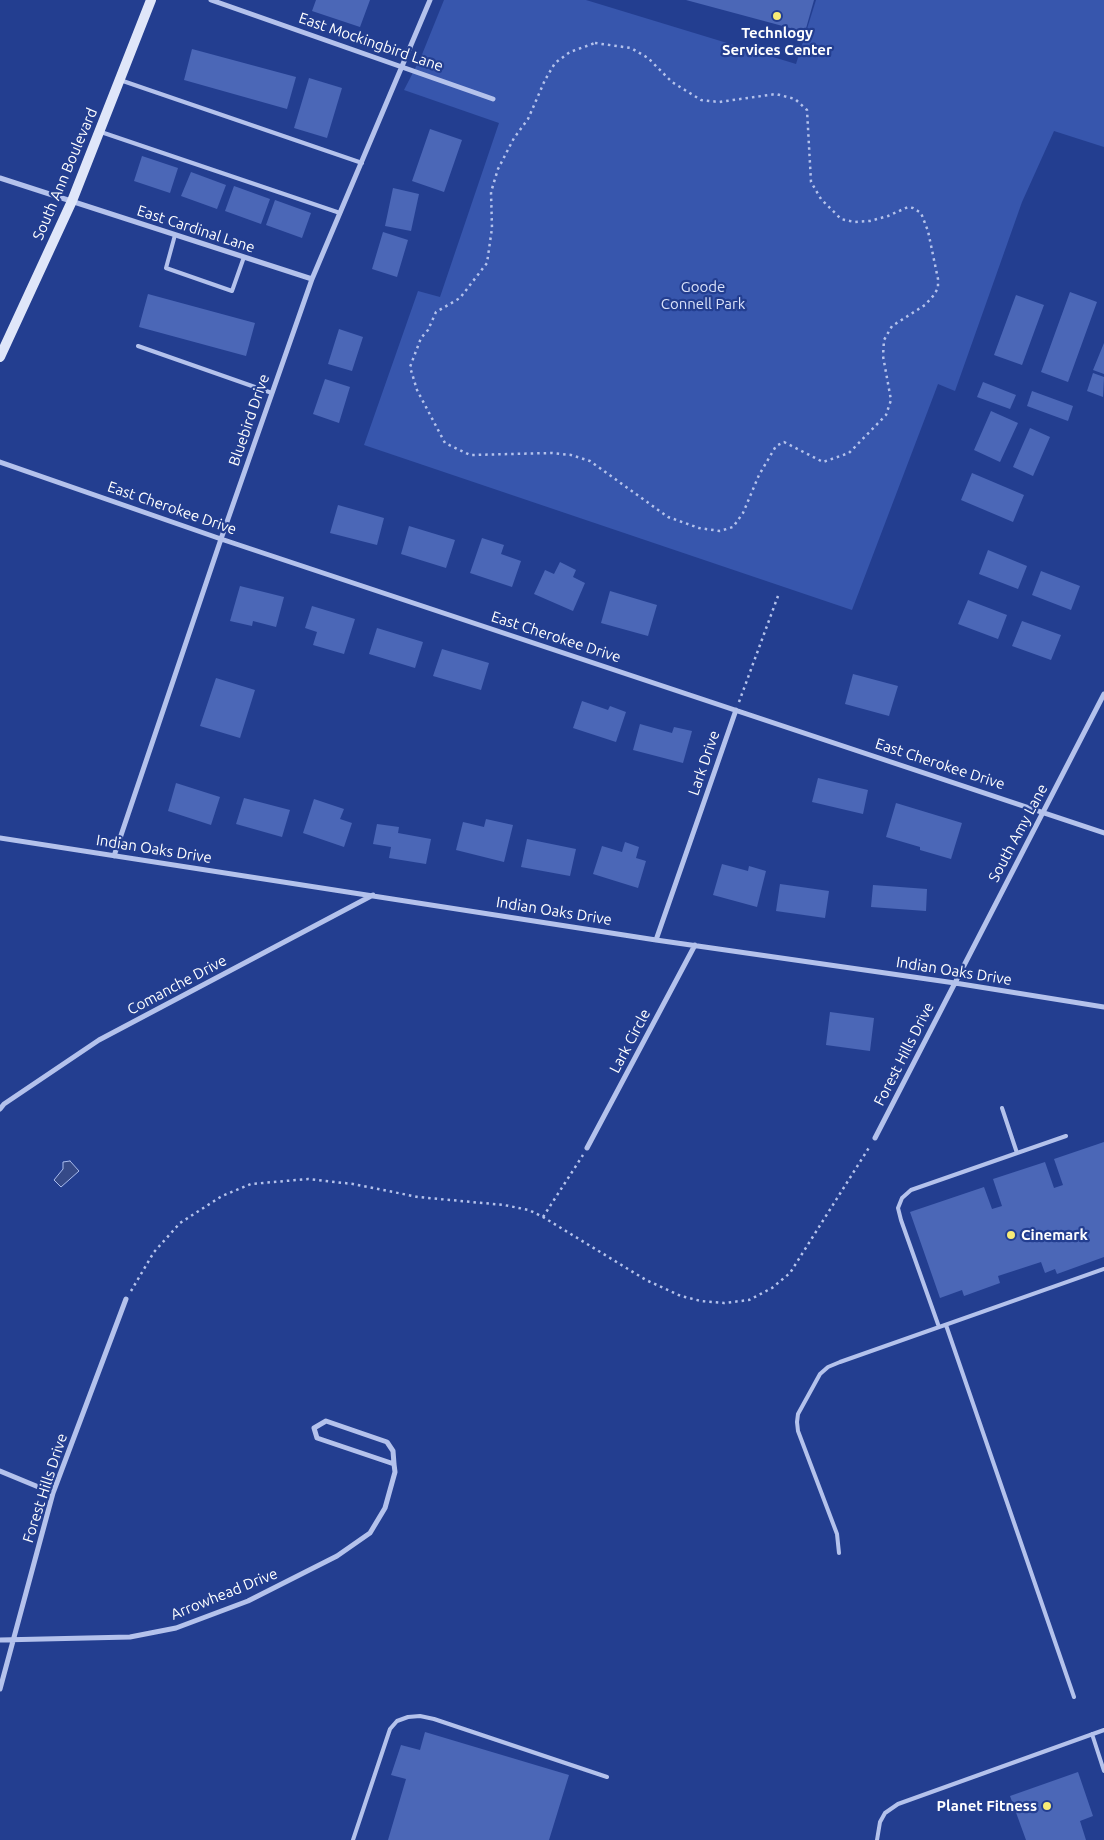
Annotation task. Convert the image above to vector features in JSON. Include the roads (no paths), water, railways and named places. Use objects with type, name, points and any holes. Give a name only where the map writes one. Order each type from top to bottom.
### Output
[{"type":"street","name":"South Ann Boulevard","points":[[0,357],[72,202],[151,0]]},
{"type":"street","name":"East Mockingbird Lane","points":[[211,0],[493,99]]},
{"type":"street","name":"Bluebird Drive","points":[[114,856],[221,539],[312,279],[430,0]]},
{"type":"street","name":"East Cardinal Lane","points":[[0,178],[312,279]]},
{"type":"street","name":"East Cherokee Drive","points":[[0,462],[221,539],[1104,833]]},
{"type":"street","name":"South Amy Lane","points":[[955,982],[1104,694]]},
{"type":"street","name":"Lark Drive","points":[[656,940],[736,710]]},
{"type":"street","name":"Indian Oaks Drive","points":[[0,838],[656,940],[955,982],[1104,1007]]},
{"type":"street","name":"Comanche Drive","points":[[0,1109],[4,1104],[99,1040],[373,895]]},
{"type":"street","name":"Lark Circle","points":[[587,1148],[695,945]]},
{"type":"street","name":"Forest Hills Drive","points":[[875,1138],[955,982]]},
{"type":"street","name":"Forest Hills Drive","points":[[0,1689],[53,1494],[126,1299]]},
{"type":"street","name":"Arrowhead Drive","points":[[0,1640],[130,1637],[176,1628],[248,1601],[336,1556],[370,1533],[384,1508],[395,1472],[393,1451],[387,1442],[326,1421],[314,1428],[316,1438],[394,1464]]},
{"type":"street","points":[[0,1471],[53,1494]]},
{"type":"lane","points":[[120,80],[362,162]]},
{"type":"lane","points":[[99,132],[340,213]]},
{"type":"lane","points":[[175,235],[166,268],[232,291],[244,257]]},
{"type":"lane","points":[[138,346],[272,393]]},
{"type":"lane","points":[[1002,1108],[1017,1153]]},
{"type":"lane","points":[[939,1327],[901,1220],[898,1208],[902,1198],[911,1190],[1066,1136]]},
{"type":"lane","points":[[839,1553],[837,1534],[798,1431],[798,1414],[820,1374],[828,1367],[1104,1269]]},
{"type":"lane","points":[[946,1325],[1074,1697]]},
{"type":"lane","points":[[354,1840],[390,1729],[397,1721],[408,1717],[420,1716],[434,1719],[607,1777]]},
{"type":"lane","points":[[877,1840],[880,1822],[885,1813],[898,1804],[1104,1730]]},
{"type":"lane","points":[[1092,1734],[1104,1771]]},
{"type":"place","name":"Technlogy Services Center","points":[[777,16]]},
{"type":"place","name":"Cinemark","points":[[1011,1235]]},
{"type":"place","name":"Planet Fitness","points":[[1047,1806]]},
{"type":"park label","name":"Goode Connell Park","points":[[703,296]]}]
